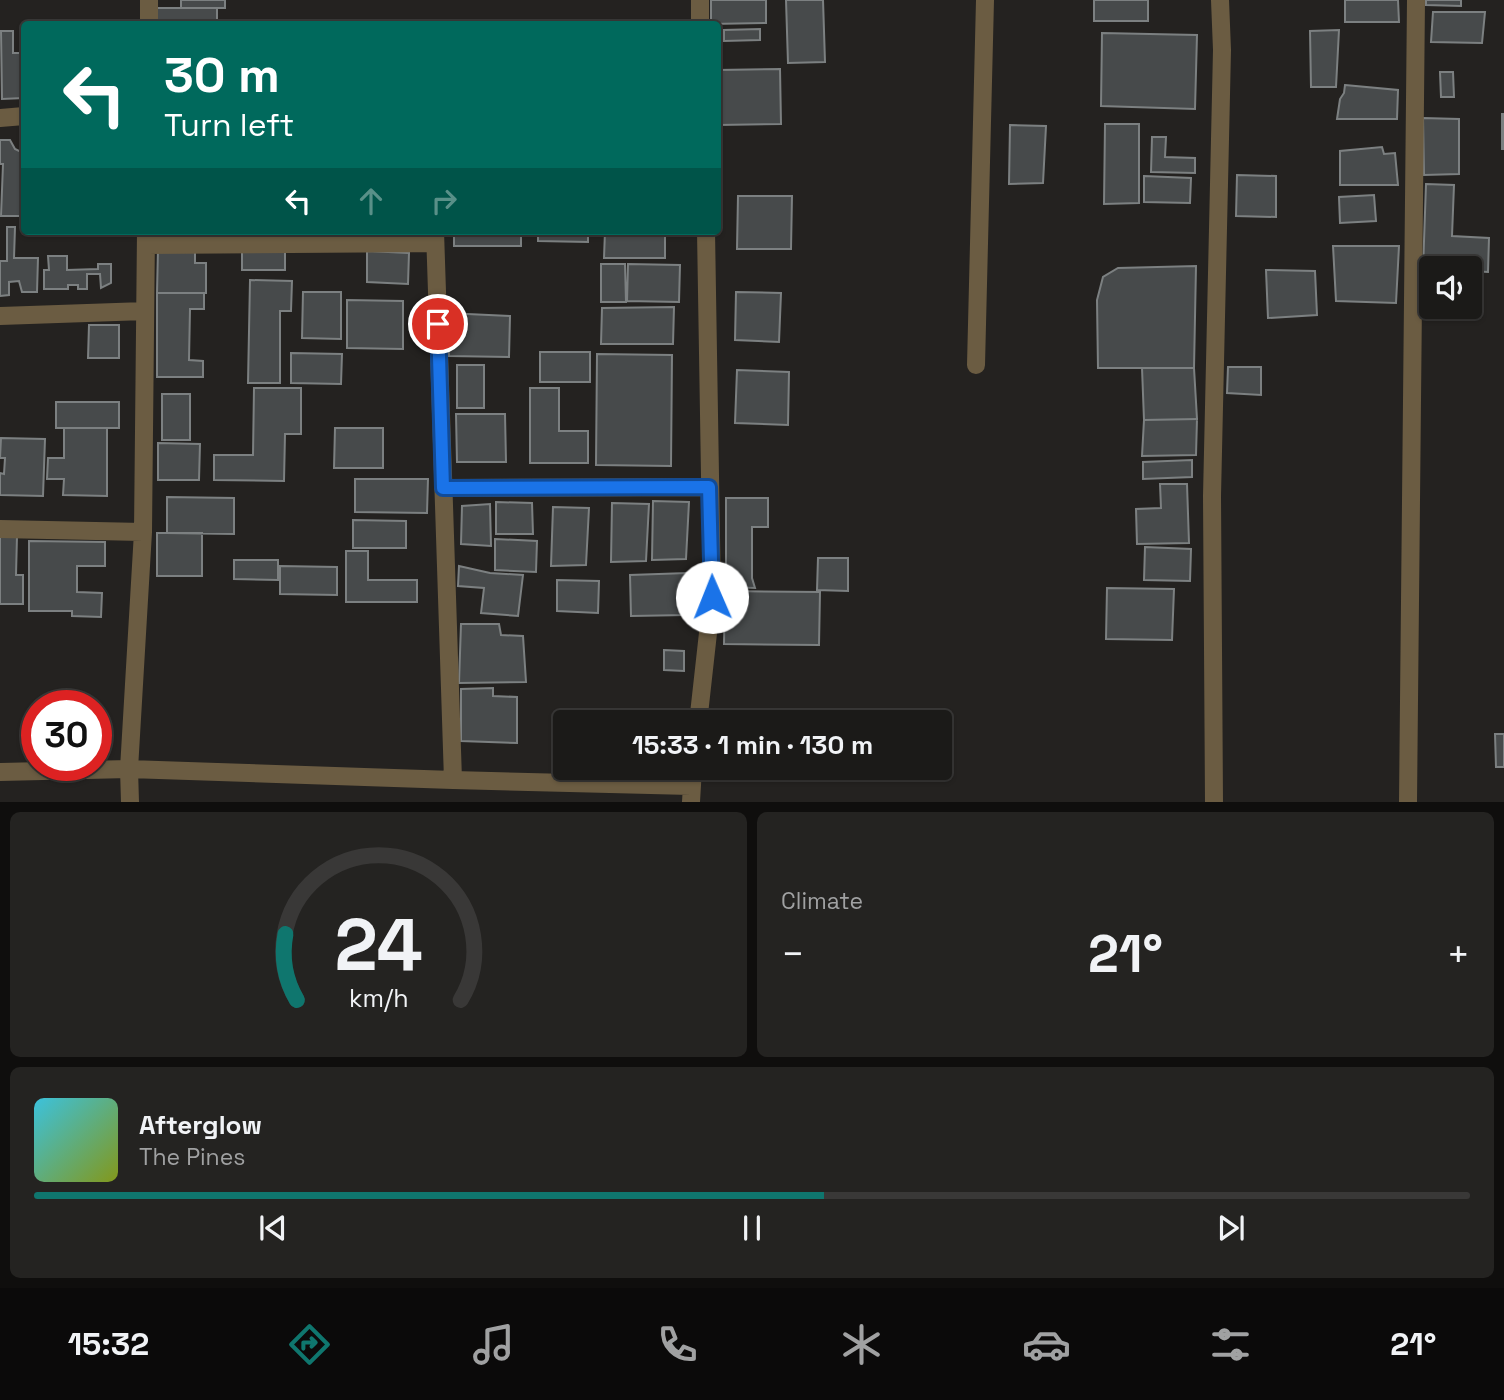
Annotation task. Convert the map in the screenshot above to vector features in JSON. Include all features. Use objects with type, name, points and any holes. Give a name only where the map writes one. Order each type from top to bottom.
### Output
[{"type":"street","points":[[149,0],[149,21]]},
{"type":"street","points":[[700,0],[700,21]]},
{"type":"street","points":[[976,365],[985,0]]},
{"type":"street","points":[[1214,802],[1212,496],[1222,50],[1220,0]]},
{"type":"street","points":[[1408,802],[1416,0]]},
{"type":"street","points":[[0,118],[21,116]]},
{"type":"street","points":[[699,710],[712,597],[706,235]]},
{"type":"street","points":[[130,802],[129,769],[143,532],[146,238],[435,237],[453,780]]},
{"type":"street","points":[[0,316],[145,311]]},
{"type":"street","points":[[443,488],[709,487]]},
{"type":"street","points":[[0,529],[143,532]]},
{"type":"street","points":[[0,772],[129,769],[692,785]]},
{"type":"building","points":[[181,0],[225,0],[225,8],[181,8]]},
{"type":"building","points":[[711,0],[766,0],[766,23],[721,24],[721,21],[711,21]]},
{"type":"building","points":[[786,0],[823,0],[825,62],[788,63]]},
{"type":"building","points":[[1094,0],[1148,0],[1148,21],[1094,21]]},
{"type":"building","points":[[1345,0],[1398,0],[1399,22],[1345,22]]},
{"type":"building","points":[[1426,0],[1461,0],[1461,6],[1426,5]]},
{"type":"building","points":[[153,8],[217,8],[217,21],[153,21]]},
{"type":"building","points":[[1433,12],[1485,12],[1482,43],[1431,42]]},
{"type":"building","points":[[760,29],[760,40],[724,41],[724,30]]},
{"type":"building","points":[[1339,30],[1336,87],[1311,87],[1310,31]]},
{"type":"building","points":[[1,31],[13,31],[13,53],[21,53],[21,98],[2,99]]},
{"type":"building","points":[[1102,33],[1197,35],[1195,109],[1101,106]]},
{"type":"building","points":[[780,69],[781,124],[721,125],[721,70]]},
{"type":"building","points":[[1440,72],[1453,72],[1454,97],[1441,97]]},
{"type":"building","points":[[1345,85],[1398,90],[1397,119],[1337,119]]},
{"type":"building","points":[[1504,114],[1504,149],[1502,149]]},
{"type":"building","points":[[1423,118],[1459,119],[1459,174],[1424,175]]},
{"type":"building","points":[[1105,124],[1139,124],[1139,203],[1104,204]]},
{"type":"building","points":[[1010,125],[1046,126],[1043,183],[1009,184]]},
{"type":"building","points":[[1152,137],[1166,137],[1165,157],[1195,158],[1195,173],[1151,172]]},
{"type":"building","points":[[0,140],[10,140],[15,149],[21,152],[21,216],[1,216],[3,164],[0,164]]},
{"type":"building","points":[[1382,147],[1384,154],[1395,153],[1398,185],[1340,185],[1340,151]]},
{"type":"building","points":[[1237,175],[1276,176],[1276,217],[1236,216]]},
{"type":"building","points":[[1144,176],[1191,178],[1190,203],[1144,202]]},
{"type":"building","points":[[1426,184],[1454,185],[1452,236],[1489,238],[1488,272],[1482,272],[1482,256],[1423,256]]},
{"type":"building","points":[[1374,195],[1376,221],[1340,223],[1339,197]]},
{"type":"building","points":[[738,196],[792,196],[791,249],[737,249]]},
{"type":"building","points":[[7,227],[15,227],[14,258],[38,258],[37,292],[22,292],[19,281],[9,282],[9,295],[0,296],[0,261],[7,261]]},
{"type":"building","points":[[454,235],[521,235],[521,246],[454,246]]},
{"type":"building","points":[[538,235],[588,235],[588,242],[538,241]]},
{"type":"building","points":[[605,235],[665,235],[665,258],[604,258]]},
{"type":"building","points":[[1333,246],[1399,246],[1396,303],[1336,301]]},
{"type":"building","points":[[158,249],[195,249],[195,263],[206,263],[206,293],[157,293]]},
{"type":"building","points":[[285,249],[285,270],[242,270],[242,250]]},
{"type":"building","points":[[367,251],[409,253],[408,284],[367,282]]},
{"type":"building","points":[[48,256],[67,256],[67,270],[98,269],[98,264],[111,264],[111,283],[101,288],[100,274],[87,274],[87,289],[68,285],[68,289],[44,289],[44,270],[49,270]]},
{"type":"building","points":[[601,264],[625,264],[626,302],[601,302]]},
{"type":"building","points":[[628,264],[680,265],[679,302],[627,301]]},
{"type":"building","points":[[1196,266],[1194,368],[1098,368],[1097,300],[1103,277],[1118,268]]},
{"type":"building","points":[[1266,270],[1315,271],[1317,315],[1268,318]]},
{"type":"building","points":[[250,280],[292,281],[291,311],[280,311],[280,383],[248,383]]},
{"type":"building","points":[[303,292],[341,292],[341,339],[302,338]]},
{"type":"building","points":[[736,292],[781,293],[779,342],[735,340]]},
{"type":"building","points":[[157,293],[204,293],[204,309],[190,309],[189,360],[203,361],[203,377],[157,377]]},
{"type":"building","points":[[347,300],[403,301],[403,349],[347,348]]},
{"type":"building","points":[[674,307],[673,344],[601,344],[602,308]]},
{"type":"building","points":[[446,313],[510,316],[509,357],[449,356]]},
{"type":"building","points":[[89,325],[119,325],[119,358],[88,358]]},
{"type":"building","points":[[540,352],[590,352],[590,382],[540,382]]},
{"type":"building","points":[[291,353],[342,354],[341,384],[291,383]]},
{"type":"building","points":[[597,354],[672,355],[671,466],[596,465]]},
{"type":"building","points":[[457,365],[484,365],[484,408],[457,408]]},
{"type":"building","points":[[1228,367],[1261,367],[1261,395],[1227,393]]},
{"type":"building","points":[[1142,368],[1194,368],[1197,419],[1144,420]]},
{"type":"building","points":[[737,370],[789,372],[788,425],[735,423]]},
{"type":"building","points":[[254,388],[301,388],[301,434],[285,434],[284,481],[214,480],[214,455],[253,455]]},
{"type":"building","points":[[530,388],[559,388],[559,431],[588,431],[588,463],[530,463]]},
{"type":"building","points":[[162,394],[190,394],[190,440],[162,440]]},
{"type":"building","points":[[56,402],[119,402],[119,428],[56,428]]},
{"type":"building","points":[[456,414],[505,414],[506,462],[457,462]]},
{"type":"building","points":[[1197,419],[1196,455],[1142,456],[1144,420]]},
{"type":"building","points":[[64,428],[107,428],[107,496],[63,495],[64,479],[47,479],[48,458],[64,458]]},
{"type":"building","points":[[335,428],[383,428],[383,468],[334,468]]},
{"type":"building","points":[[1,438],[45,439],[43,496],[0,495],[0,473],[4,474],[5,458],[0,458]]},
{"type":"building","points":[[158,443],[200,444],[199,480],[158,480]]},
{"type":"building","points":[[1192,460],[1192,477],[1143,479],[1143,462]]},
{"type":"building","points":[[355,479],[428,479],[427,513],[355,512]]},
{"type":"building","points":[[1160,484],[1187,484],[1189,543],[1137,544],[1136,509],[1161,508]]},
{"type":"building","points":[[167,497],[234,498],[234,534],[167,533]]},
{"type":"building","points":[[726,498],[768,498],[768,527],[752,527],[752,578],[755,588],[726,587]]},
{"type":"building","points":[[653,501],[689,502],[686,559],[652,560]]},
{"type":"building","points":[[496,502],[532,503],[533,534],[496,534]]},
{"type":"building","points":[[612,503],[649,504],[646,561],[611,562]]},
{"type":"building","points":[[490,504],[491,546],[461,544],[462,506]]},
{"type":"building","points":[[553,507],[589,508],[586,565],[551,566]]},
{"type":"building","points":[[353,520],[406,521],[406,548],[353,548]]},
{"type":"building","points":[[157,533],[202,533],[202,576],[157,576]]},
{"type":"building","points":[[0,536],[17,536],[16,575],[23,575],[23,604],[0,604]]},
{"type":"building","points":[[495,539],[537,541],[536,572],[495,570]]},
{"type":"building","points":[[29,541],[105,542],[105,566],[77,566],[77,592],[102,593],[101,617],[72,616],[72,611],[29,611]]},
{"type":"building","points":[[1145,547],[1191,549],[1190,581],[1144,580]]},
{"type":"building","points":[[346,551],[368,551],[368,580],[417,580],[417,602],[346,602]]},
{"type":"building","points":[[818,558],[848,558],[848,591],[817,590]]},
{"type":"building","points":[[234,560],[278,560],[278,580],[234,579]]},
{"type":"building","points":[[280,566],[337,567],[337,595],[280,594]]},
{"type":"building","points":[[459,566],[490,573],[523,575],[518,616],[481,613],[484,588],[458,586]]},
{"type":"building","points":[[687,573],[687,615],[631,616],[630,575]]},
{"type":"building","points":[[557,580],[599,581],[598,613],[557,611]]},
{"type":"building","points":[[1107,588],[1174,589],[1172,640],[1106,639]]},
{"type":"building","points":[[725,591],[820,592],[819,645],[724,644]]},
{"type":"building","points":[[461,624],[499,624],[501,635],[523,636],[526,682],[459,683]]},
{"type":"building","points":[[664,650],[684,651],[684,671],[664,670]]},
{"type":"building","points":[[493,688],[493,696],[517,697],[517,743],[461,741],[461,689]]},
{"type":"building","points":[[1495,734],[1504,734],[1504,767],[1496,767]]},
{"type":"route","points":[[438,324],[443,488],[709,487],[712,597]]}]
